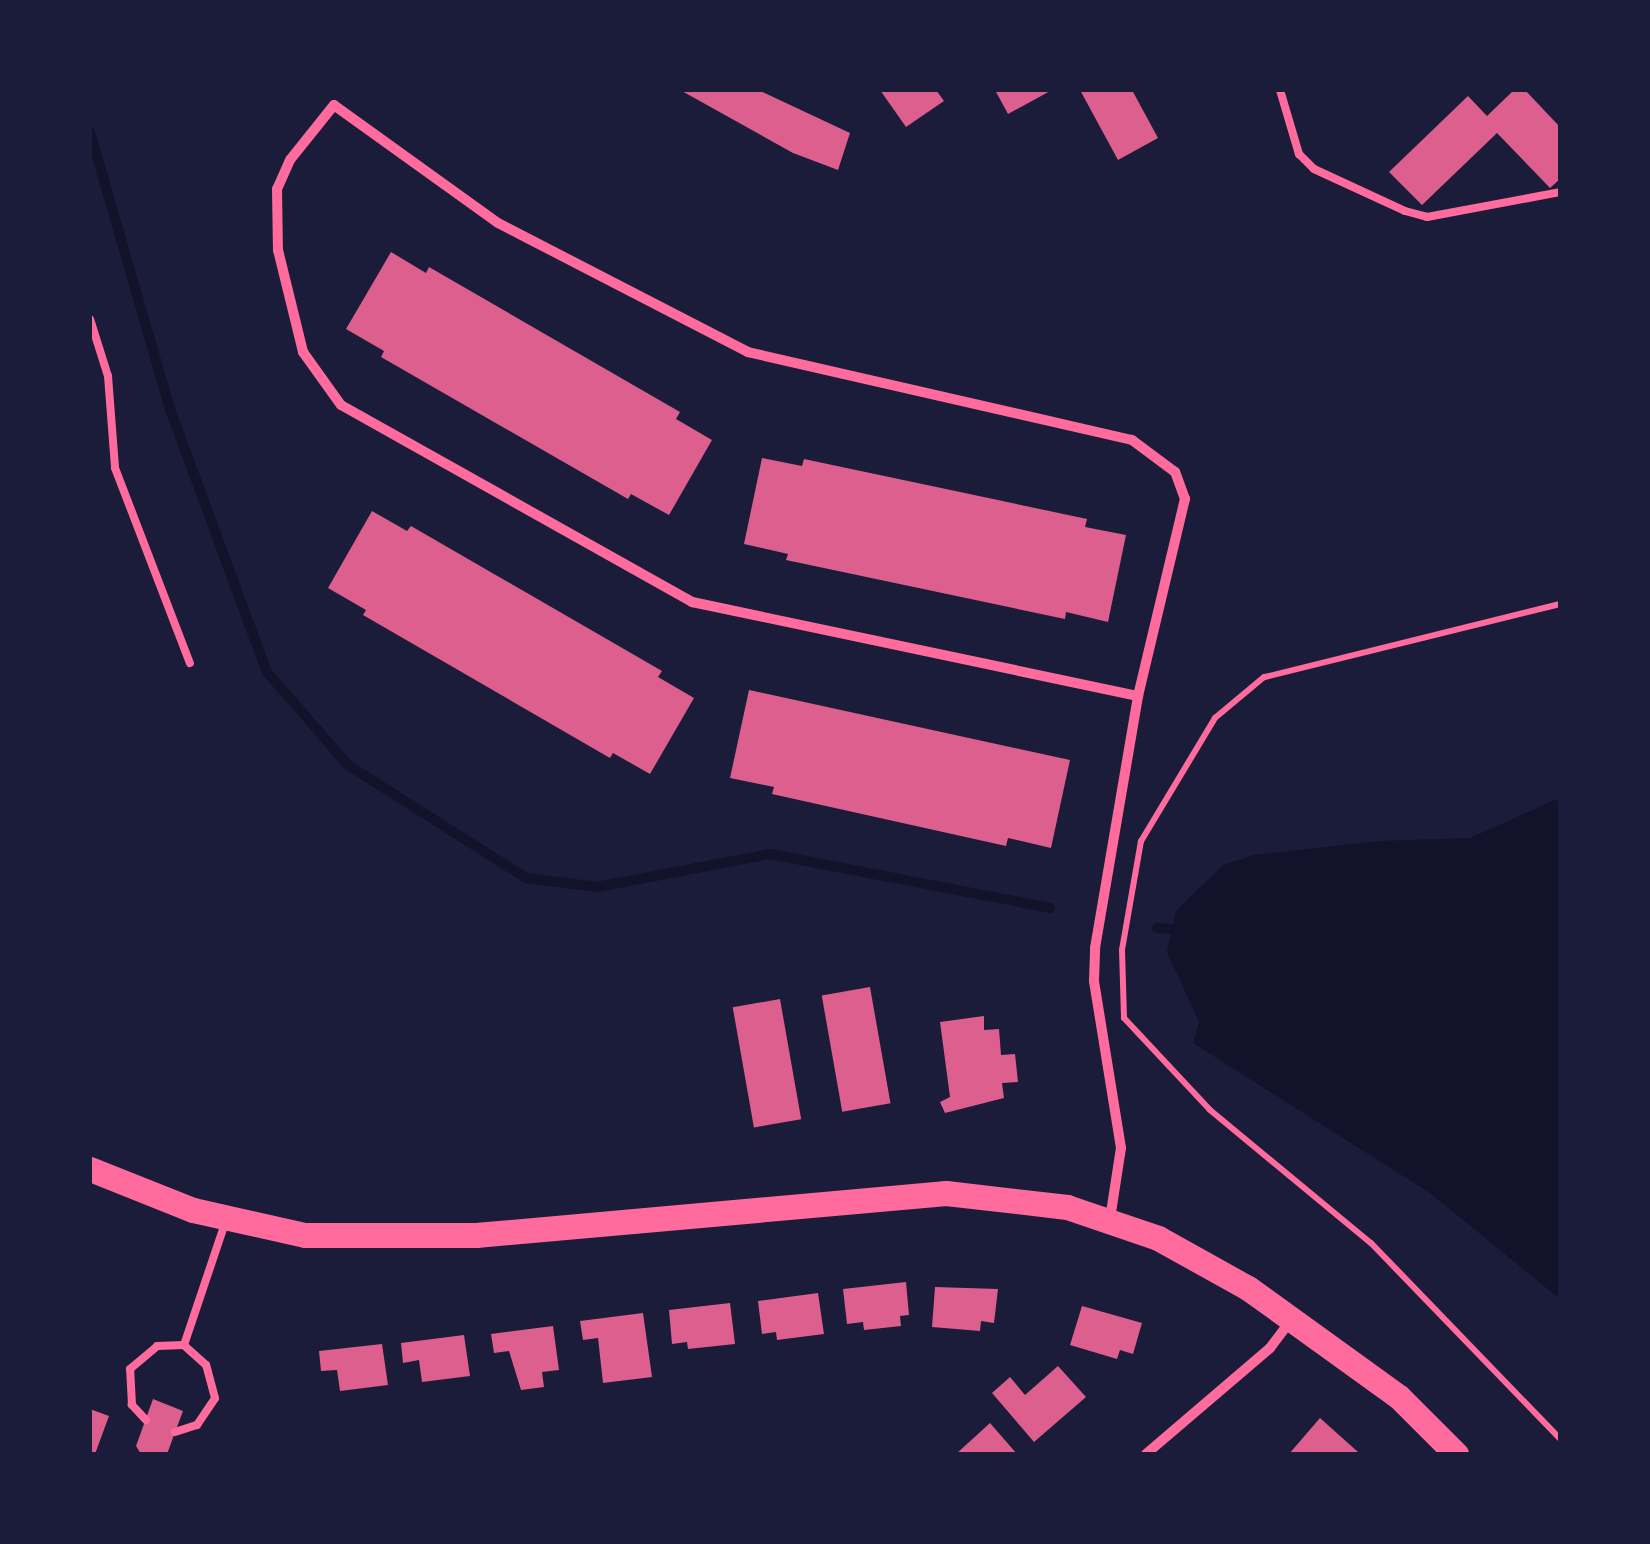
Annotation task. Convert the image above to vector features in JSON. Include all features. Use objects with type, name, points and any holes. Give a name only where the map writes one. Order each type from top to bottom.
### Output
[{"type":"main road","points":[[91,1169],[227,1218],[305,1235],[476,1235],[946,1193],[1110,1219],[1191,1256],[1292,1318],[1399,1398],[1456,1454]]},
{"type":"street","points":[[1110,1219],[1121,1148],[1094,982],[1095,948],[1138,696],[1185,499],[1175,472],[1158,454],[1132,440],[748,352],[498,222],[334,105],[290,160],[277,188],[278,250],[302,352],[341,405],[692,602],[1138,696]]},
{"type":"street","points":[[1146,1454],[1270,1348],[1292,1318]]},
{"type":"lane","points":[[1280,90],[1299,154],[1314,169],[1405,211],[1428,218],[1560,192]]},
{"type":"lane","points":[[90,319],[108,376],[120,483],[190,664]]},
{"type":"lane","points":[[184,1345],[227,1218]]},
{"type":"lane","points":[[146,1420],[132,1404],[130,1369],[158,1346],[184,1345],[206,1365],[214,1398],[197,1425],[175,1432]]},
{"type":"path","points":[[1560,604],[1264,676],[1215,718],[1141,841],[1122,950],[1124,1018],[1210,1110],[1370,1243],[1560,1439]]},
{"type":"shaded area","points":[[1557,799],[1560,1299],[1430,1193],[1193,1043],[1199,1022],[1167,952],[1176,911],[1223,865],[1254,855],[1380,841],[1470,838]]},
{"type":"building","points":[[680,90],[758,90],[850,133],[838,170],[793,153]]},
{"type":"building","points":[[880,90],[936,90],[944,101],[906,127]]},
{"type":"building","points":[[995,90],[1052,90],[1008,114]]},
{"type":"building","points":[[1080,90],[1132,90],[1158,138],[1118,160]]},
{"type":"building","points":[[1514,90],[1525,90],[1560,127],[1560,179],[1550,188],[1497,133],[1422,205],[1389,172],[1468,96],[1487,116]]},
{"type":"building","points":[[391,252],[426,273],[429,267],[680,412],[676,419],[712,440],[669,515],[631,494],[628,499],[381,357],[384,351],[346,329]]},
{"type":"building","points":[[762,458],[802,466],[804,459],[1087,519],[1085,527],[1126,535],[1108,622],[1066,612],[1065,619],[786,560],[788,554],[744,544]]},
{"type":"building","points":[[372,511],[407,531],[411,526],[662,671],[658,677],[694,698],[650,774],[613,753],[610,758],[363,615],[366,610],[328,588]]},
{"type":"building","points":[[749,690],[1070,760],[1051,848],[1008,838],[1006,846],[772,794],[774,787],[730,778]]},
{"type":"building","points":[[870,987],[890,1103],[842,1112],[822,996]]},
{"type":"building","points":[[780,999],[801,1119],[754,1127],[733,1007]]},
{"type":"building","points":[[984,1016],[984,1030],[999,1029],[1001,1055],[1015,1054],[1018,1082],[1002,1083],[1004,1098],[945,1113],[940,1102],[950,1097],[940,1022]]},
{"type":"building","points":[[906,1282],[909,1315],[900,1316],[901,1326],[864,1330],[863,1322],[847,1324],[843,1289]]},
{"type":"building","points":[[935,1287],[998,1289],[994,1323],[981,1321],[980,1331],[932,1327]]},
{"type":"building","points":[[818,1293],[824,1334],[777,1340],[776,1332],[762,1334],[758,1301]]},
{"type":"building","points":[[730,1303],[735,1344],[688,1349],[687,1342],[672,1344],[669,1310]]},
{"type":"building","points":[[1082,1306],[1142,1323],[1133,1354],[1120,1350],[1117,1359],[1070,1345]]},
{"type":"building","points":[[643,1313],[652,1377],[603,1383],[598,1338],[583,1340],[580,1321]]},
{"type":"building","points":[[553,1326],[559,1370],[542,1372],[544,1387],[521,1390],[509,1351],[494,1353],[491,1334]]},
{"type":"building","points":[[464,1335],[470,1376],[422,1382],[419,1360],[403,1363],[401,1343]]},
{"type":"building","points":[[382,1344],[388,1385],[340,1391],[337,1370],[321,1371],[319,1351]]},
{"type":"building","points":[[1058,1366],[1086,1397],[1034,1442],[992,1393],[1010,1377],[1025,1395]]},
{"type":"building","points":[[153,1399],[183,1411],[167,1454],[141,1454],[136,1446]]},
{"type":"building","points":[[90,1409],[109,1416],[95,1454],[90,1454]]},
{"type":"building","points":[[1320,1418],[1358,1452],[1289,1454]]},
{"type":"building","points":[[990,1423],[1017,1454],[956,1454]]},
{"type":"waterway","points":[[90,132],[170,409],[267,672],[348,765],[526,878],[597,887],[770,854],[1050,908]]},
{"type":"waterway","points":[[1157,928],[1183,930]]}]
